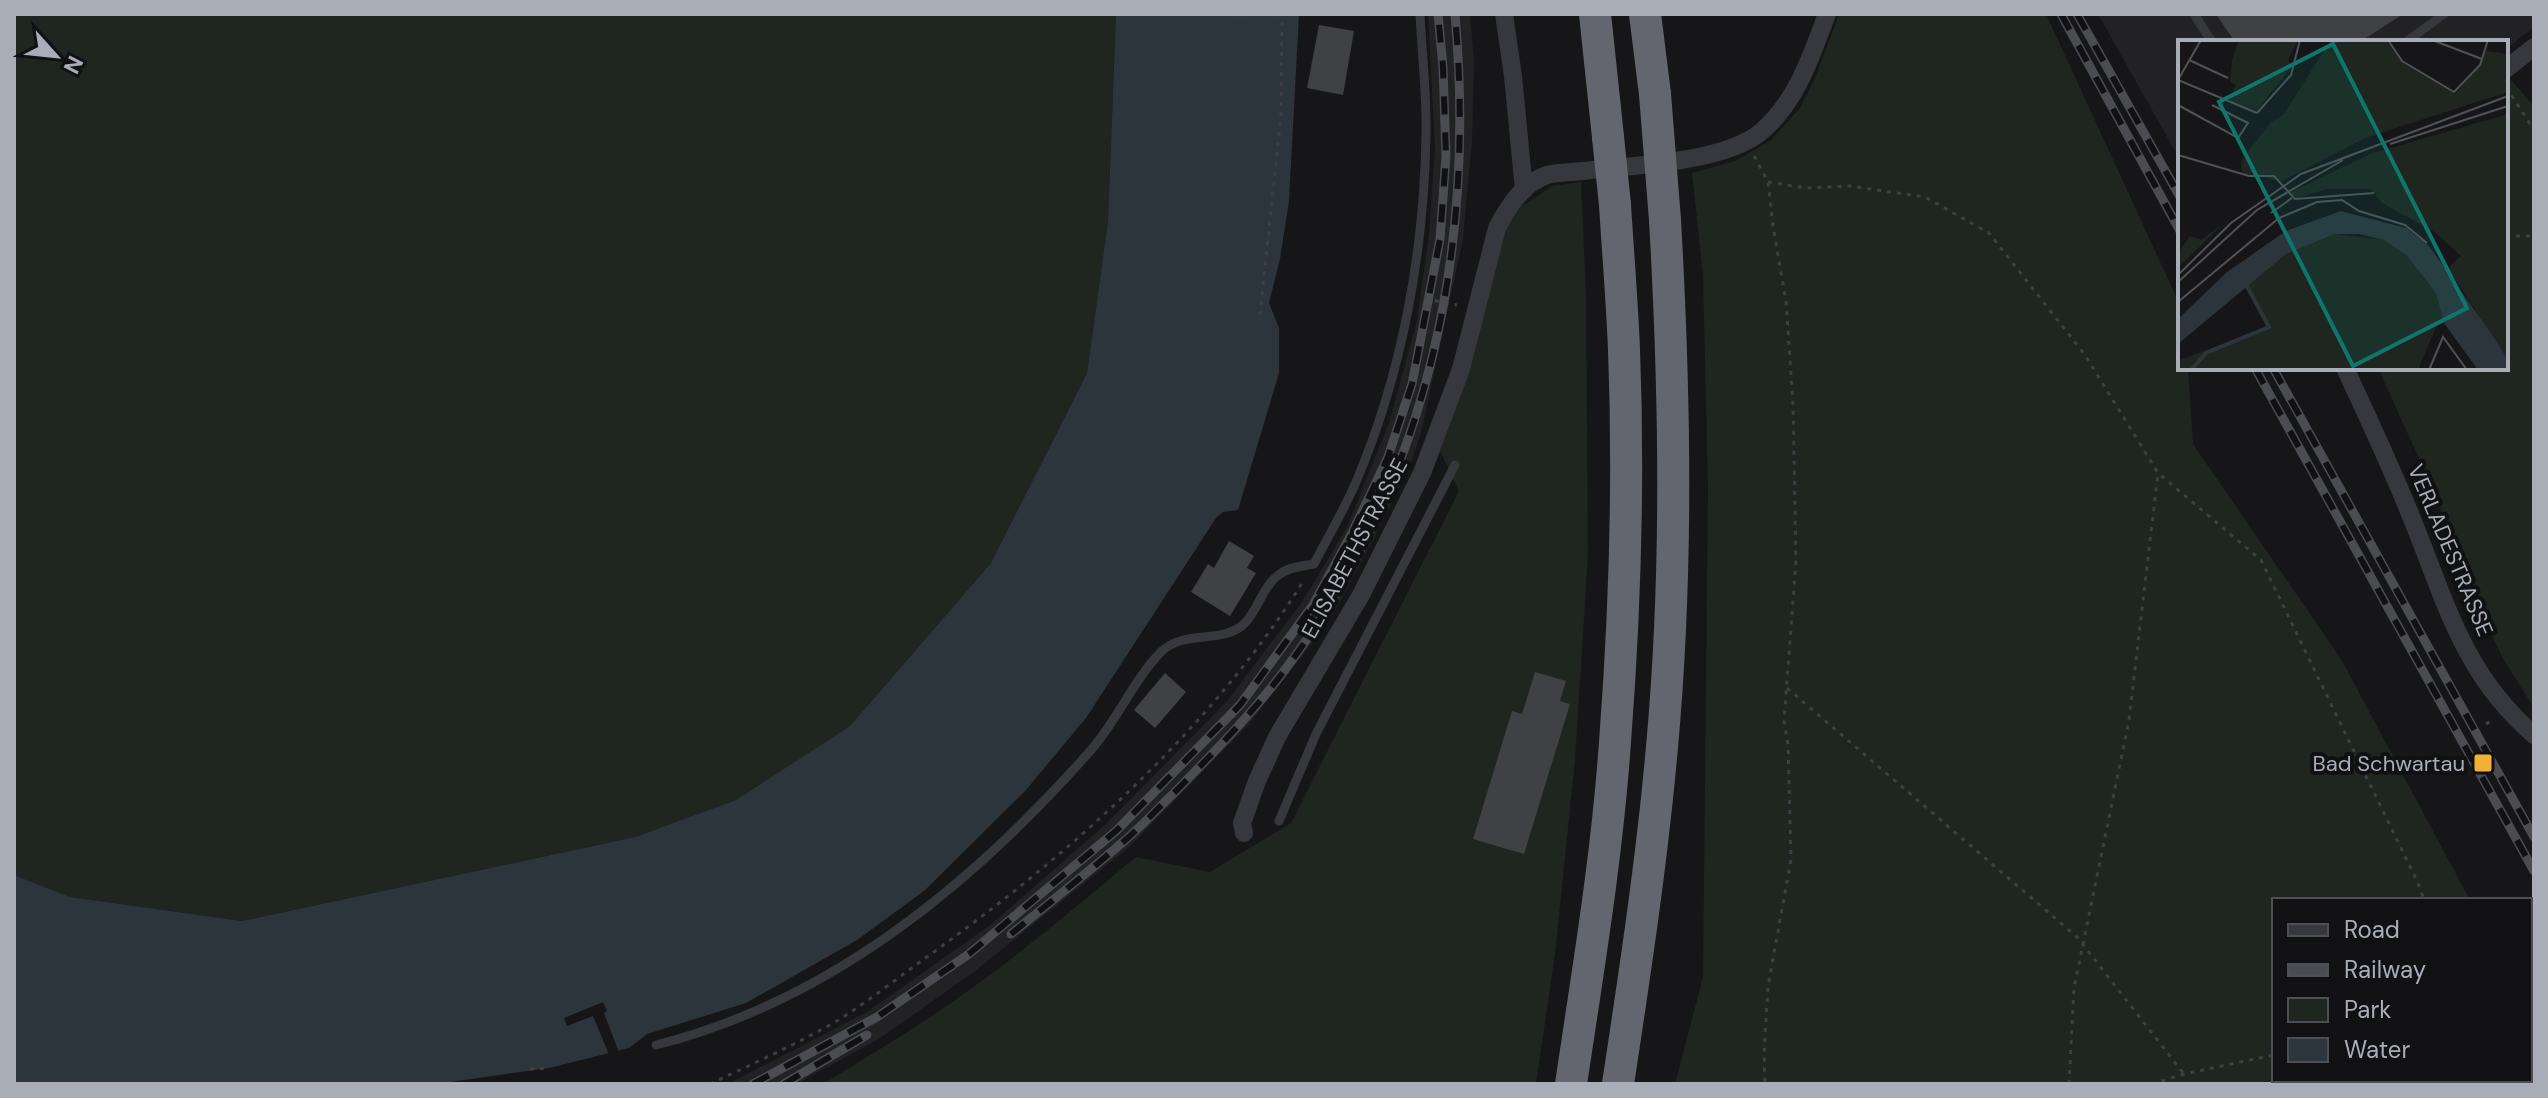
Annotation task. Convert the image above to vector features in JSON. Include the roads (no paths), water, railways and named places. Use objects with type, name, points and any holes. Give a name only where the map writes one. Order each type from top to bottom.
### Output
[{"type":"highway","points":[[1571,1084],[1602,872],[1615,743],[1626,481],[1624,349],[1615,205],[1595,14]]},
{"type":"highway","points":[[1618,1084],[1648,880],[1662,746],[1671,611],[1672,345],[1655,94],[1645,14]]},
{"type":"street","points":[[1504,14],[1524,190]]},
{"type":"street","name":"ELISABETHSTRASSE","points":[[1244,833],[1242,823],[1277,737],[1361,595],[1422,473],[1461,369],[1497,228],[1508,206],[1546,175],[1696,157],[1747,142],[1782,111],[1797,88],[1827,14]]},
{"type":"street","points":[[2508,67],[2534,47]]},
{"type":"street","name":"VERLADESTRASSE","points":[[2346,370],[2400,487],[2445,604],[2472,662],[2494,696],[2534,735]]},
{"type":"lane","points":[[656,1045],[701,1034],[751,1014],[877,946],[945,896],[1050,796],[1108,731],[1162,650],[1182,639],[1228,633],[1244,624],[1278,575],[1314,564],[1355,484],[1378,426],[1397,359],[1419,240],[1426,136],[1420,14]]},
{"type":"lane","points":[[2194,14],[2211,40]]},
{"type":"lane","points":[[2409,40],[2444,14]]},
{"type":"lane","points":[[1279,821],[1316,734],[1455,465]]},
{"type":"water","points":[[1116,14],[1299,14],[1289,201],[1269,303],[1279,328],[1279,373],[1238,510],[1223,512],[1216,518],[1086,718],[1026,790],[924,891],[857,940],[746,1003],[647,1034],[629,1048],[549,1068],[436,1084],[14,1084],[14,875],[70,897],[242,921],[635,837],[736,800],[850,726],[991,563],[1087,373],[1108,221]]},
{"type":"railway","points":[[753,1084],[877,1017],[969,954],[1116,831],[1240,705],[1313,605],[1388,457],[1412,384],[1440,239],[1446,156],[1438,14]]},
{"type":"railway","points":[[1011,934],[1136,830],[1245,718],[1284,671],[1334,597],[1375,521],[1407,441],[1432,359],[1448,275],[1458,189],[1460,102],[1455,14]]},
{"type":"railway","points":[[2061,14],[2178,227]]},
{"type":"railway","points":[[2077,14],[2178,193]]},
{"type":"railway","points":[[2256,370],[2534,871]]},
{"type":"railway","points":[[2274,370],[2534,837]]},
{"type":"railway","points":[[784,1084],[867,1035]]},
{"type":"place","name":"Bad Schwartau","points":[[2483,763]]}]
